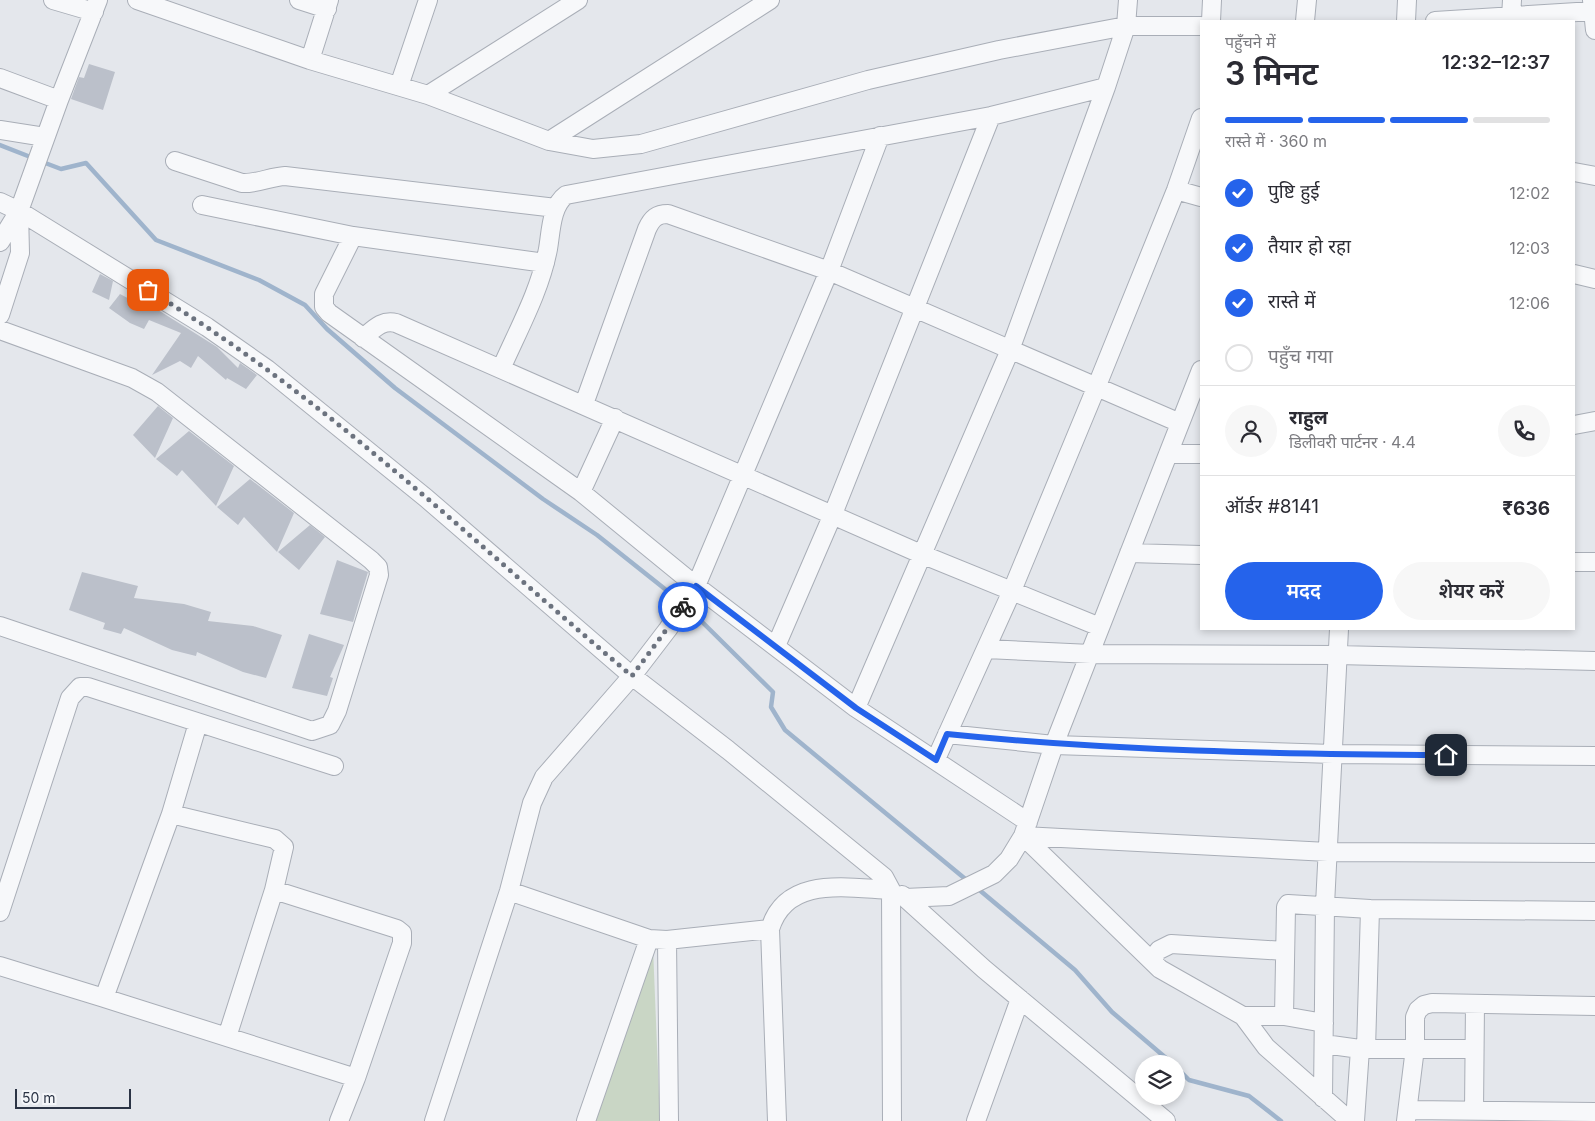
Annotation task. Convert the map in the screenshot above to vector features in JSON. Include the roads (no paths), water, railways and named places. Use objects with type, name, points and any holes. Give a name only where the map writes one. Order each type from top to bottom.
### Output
[{"type":"street","points":[[0,242],[20,211],[58,100],[96,6],[53,0]]},
{"type":"street","points":[[137,0],[310,60],[428,95],[548,141],[593,149],[641,144],[868,80],[999,50],[1126,26],[1200,26]]},
{"type":"street","points":[[299,0],[328,4],[310,60]]},
{"type":"street","points":[[399,86],[428,0]]},
{"type":"street","points":[[428,95],[578,0]]},
{"type":"street","points":[[548,141],[770,0]]},
{"type":"street","points":[[856,708],[1010,350],[1106,87],[1126,26],[1128,0]]},
{"type":"street","points":[[1211,20],[1212,0]]},
{"type":"street","points":[[1305,20],[1306,0]]},
{"type":"street","points":[[1406,20],[1407,0]]},
{"type":"street","points":[[1441,20],[1512,8],[1593,6],[1595,30]]},
{"type":"street","points":[[0,78],[58,100]]},
{"type":"street","points":[[501,369],[545,263],[556,208],[560,199],[566,195],[991,116],[1106,87]]},
{"type":"street","points":[[776,646],[833,514],[991,116]]},
{"type":"street","points":[[936,760],[1011,593],[1096,388],[1176,190],[1200,121]]},
{"type":"street","points":[[0,130],[44,140]]},
{"type":"street","points":[[434,1121],[509,891],[532,803],[544,777],[632,676],[668,629],[692,593],[829,270],[880,136]]},
{"type":"street","points":[[174,161],[242,183],[252,184],[264,178],[285,176],[556,208]]},
{"type":"street","points":[[1575,172],[1595,176]]},
{"type":"street","points":[[1176,190],[1200,197]]},
{"type":"street","points":[[0,202],[20,211],[207,327],[260,364],[426,498],[632,676],[792,802],[984,969],[1166,1121]]},
{"type":"street","points":[[202,205],[353,236],[545,263]]},
{"type":"street","points":[[0,315],[20,253],[20,211]]},
{"type":"street","points":[[584,404],[647,228],[652,220],[660,214],[668,214],[829,270],[1180,424]]},
{"type":"street","points":[[353,236],[322,300],[324,307],[330,313],[581,492],[692,593],[776,646],[856,708],[936,760],[1026,829],[1151,960],[1168,974],[1243,1016],[1266,1047],[1350,1121]]},
{"type":"street","points":[[1575,274],[1595,279]]},
{"type":"street","points":[[363,338],[380,324],[390,321],[584,404],[742,476],[1011,593],[1100,627]]},
{"type":"street","points":[[0,330],[132,378],[157,392],[371,560],[378,567],[379,575],[337,711],[330,725],[312,731],[0,626]]},
{"type":"street","points":[[777,1121],[770,929],[774,914],[789,899],[808,890],[828,887],[895,890],[949,896],[994,874],[1008,859],[1026,829],[1054,744],[1091,654],[1200,373]]},
{"type":"street","points":[[581,492],[615,418]]},
{"type":"street","points":[[1575,425],[1595,421]]},
{"type":"street","points":[[1168,454],[1200,454]]},
{"type":"street","points":[[1129,552],[1200,555]]},
{"type":"street","points":[[1575,562],[1595,562]]},
{"type":"street","points":[[1323,1098],[1325,905],[1339,630]]},
{"type":"street","points":[[986,649],[1091,654],[1337,655],[1595,661]]},
{"type":"street","points":[[0,912],[74,691],[80,687],[88,687],[334,766]]},
{"type":"street","points":[[104,998],[171,814],[198,723]]},
{"type":"street","points":[[947,734],[1054,744],[1333,754],[1595,756]]},
{"type":"street","points":[[171,814],[280,842],[284,847],[284,855],[274,890],[227,1037]]},
{"type":"street","points":[[1026,829],[1328,852],[1595,853]]},
{"type":"street","points":[[274,890],[396,929],[402,933],[402,944],[356,1078],[339,1121]]},
{"type":"street","points":[[892,1121],[895,890]]},
{"type":"street","points":[[509,891],[649,939],[666,940],[770,929]]},
{"type":"street","points":[[1284,1016],[1286,907],[1288,904],[1370,909],[1595,912]]},
{"type":"street","points":[[1355,1121],[1363,1049],[1370,909]]},
{"type":"street","points":[[586,1121],[649,939]]},
{"type":"street","points":[[666,940],[669,1121]]},
{"type":"street","points":[[1151,960],[1159,950],[1171,944],[1285,950]]},
{"type":"street","points":[[0,966],[356,1078]]},
{"type":"street","points":[[976,1121],[1020,999]]},
{"type":"street","points":[[1595,1006],[1432,1003],[1424,1005],[1418,1010],[1416,1017],[1415,1048],[1408,1116],[1451,1116],[1474,1111],[1595,1112]]},
{"type":"street","points":[[1474,1004],[1474,1111]]},
{"type":"street","points":[[1243,1016],[1284,1016],[1324,1023]]},
{"type":"street","points":[[1324,1044],[1363,1049],[1474,1049]]},
{"type":"waterway","points":[[0,145],[33,158]]},
{"type":"waterway","points":[[40,161],[61,169],[86,163],[156,240],[259,280],[305,305],[327,329],[395,388],[543,499],[597,535],[680,601]]},
{"type":"waterway","points":[[686,606],[773,692],[771,707],[785,730],[969,882]]},
{"type":"waterway","points":[[977,888],[1075,970],[1112,1012],[1162,1055]]},
{"type":"waterway","points":[[1185,1076],[1189,1080],[1249,1096],[1281,1121]]}]
